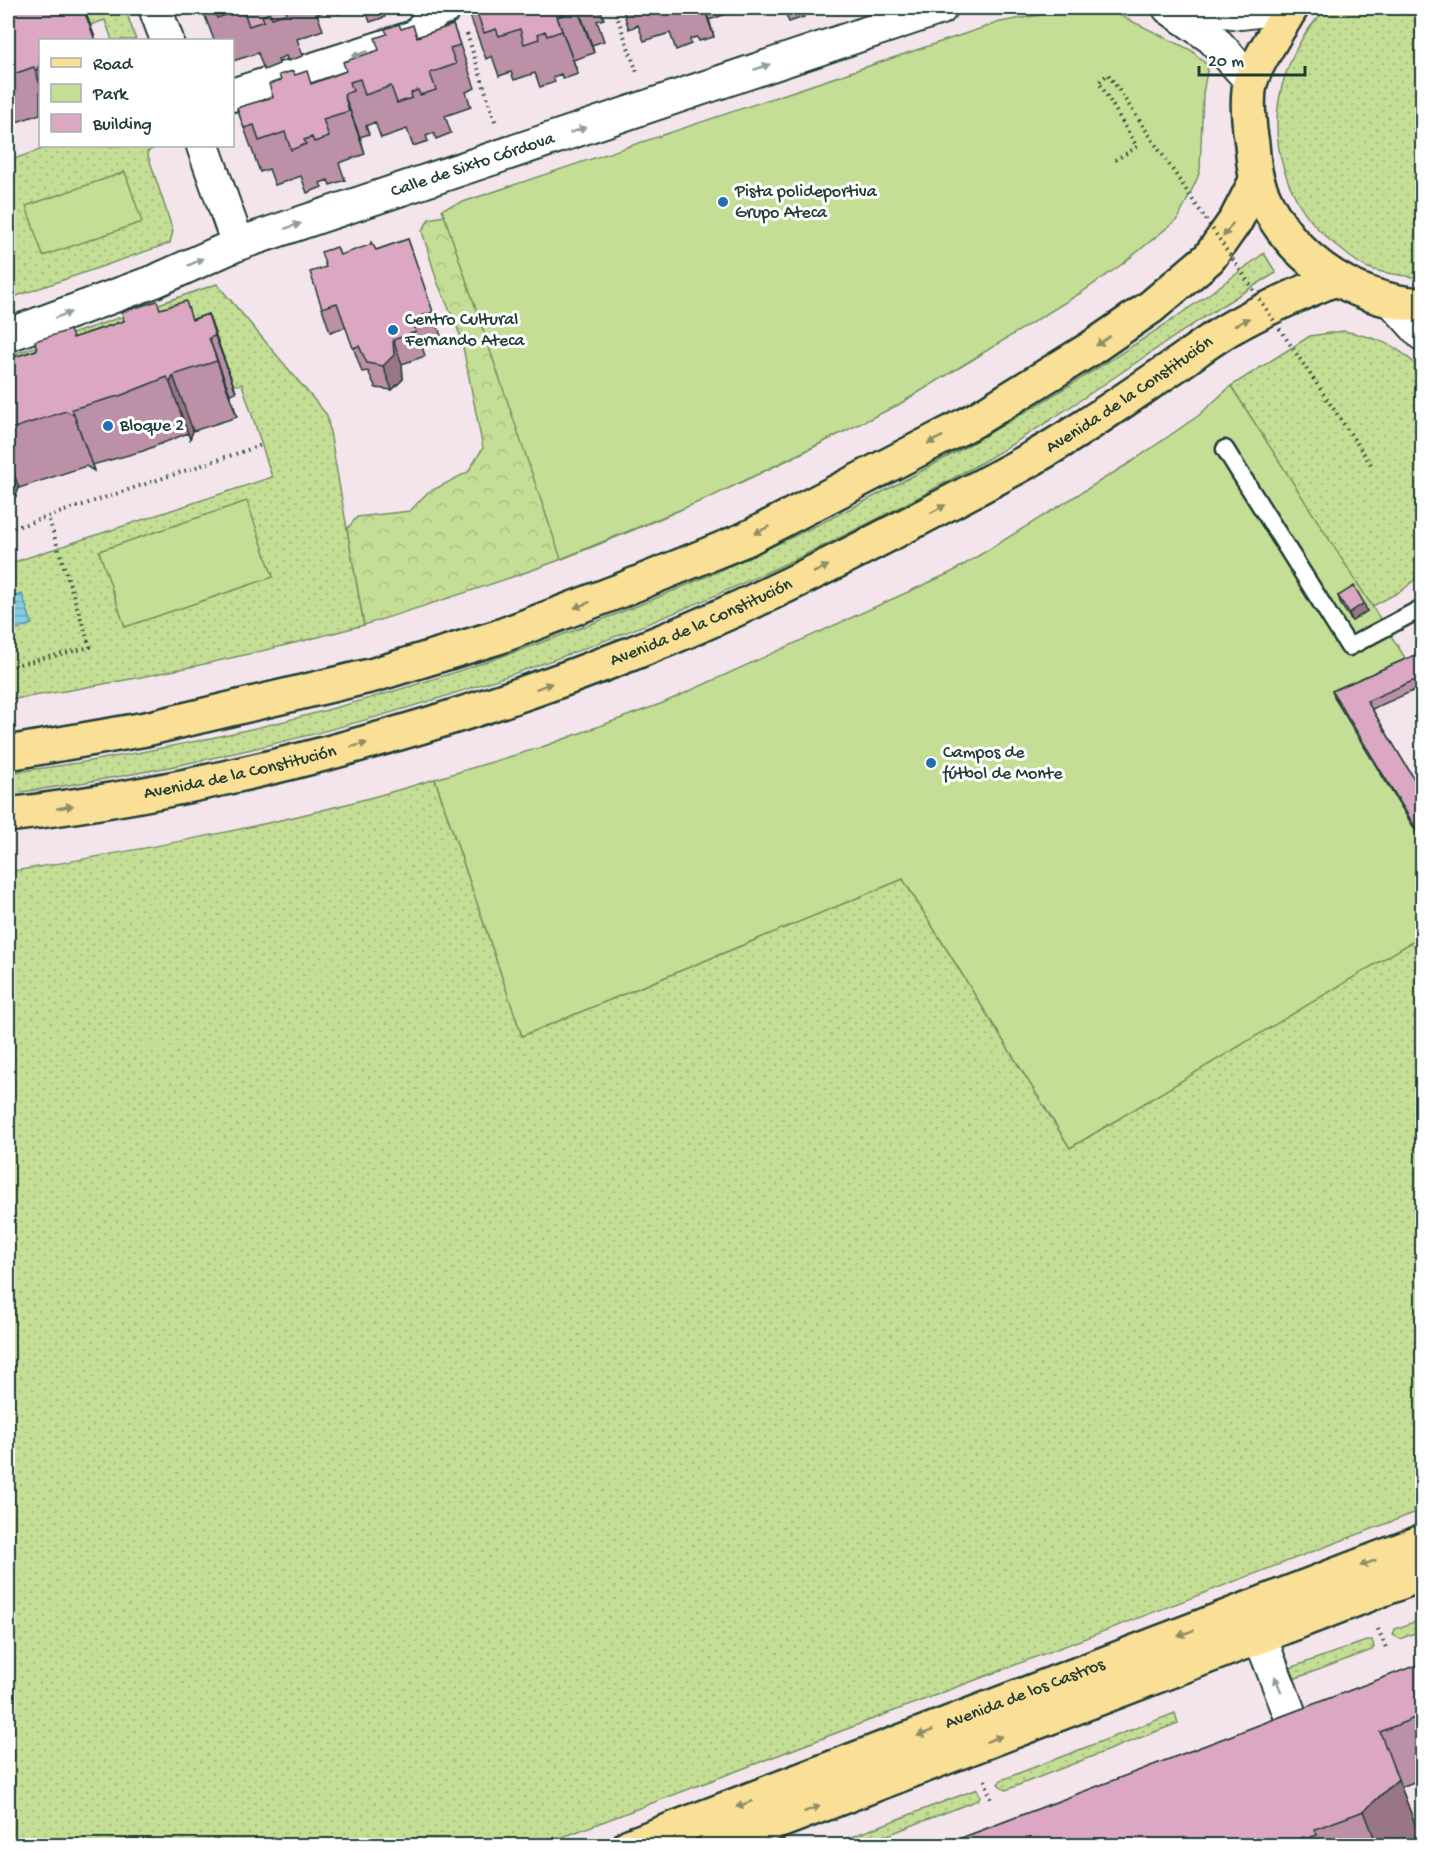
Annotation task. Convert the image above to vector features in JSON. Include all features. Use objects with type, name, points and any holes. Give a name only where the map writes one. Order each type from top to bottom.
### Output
[{"type":"main road","points":[[1291,8],[1251,81],[1249,129],[1257,179],[1275,220],[1300,252],[1335,279],[1408,304]]},
{"type":"main road","points":[[8,753],[157,727],[374,675],[498,637],[746,539],[975,420],[1125,325],[1209,258],[1236,220],[1257,179]]},
{"type":"main road","name":"Avenida de la Constitución","points":[[8,815],[57,809],[258,770],[392,736],[518,696],[640,650],[757,600],[897,531],[1023,464],[1233,326],[1335,279]]},
{"type":"main road","name":"Avenida de los Castros","points":[[629,1845],[1422,1542]]},
{"type":"main road","name":"Avenida de los Castros","points":[[715,1845],[1422,1574]]},
{"type":"street","points":[[155,8],[166,39]]},
{"type":"street","name":"Calle de Sixto Córdova","points":[[8,335],[155,281],[238,244],[941,8]]},
{"type":"street","points":[[1169,8],[1212,38],[1251,81]]},
{"type":"street","points":[[1199,8],[1241,13],[1282,8]]},
{"type":"street","points":[[234,93],[417,36],[436,10],[455,18]]},
{"type":"street","points":[[203,147],[238,244]]},
{"type":"street","points":[[1408,304],[1422,334]]},
{"type":"street","points":[[1260,1637],[1284,1735],[1327,1718]]},
{"type":"lane","points":[[1225,449],[1349,647],[1422,608]]},
{"type":"path","points":[[614,8],[634,64]]},
{"type":"path","points":[[455,18],[492,110]]},
{"type":"path","points":[[1115,160],[1137,147],[1099,81],[1108,74],[1372,466]]},
{"type":"path","points":[[8,530],[262,445]]},
{"type":"path","points":[[8,667],[90,647],[48,517]]},
{"type":"path","points":[[1378,1629],[1387,1650]]},
{"type":"path","points":[[987,1785],[992,1802]]},
{"type":"green space","points":[[8,8],[125,8],[136,39],[112,39],[105,20],[64,34]]},
{"type":"green space","points":[[1078,8],[1109,10],[1191,50],[1208,66],[1203,93],[1200,170],[1178,219],[1121,265],[1082,292],[898,405],[713,496],[561,559],[442,209],[1000,22]]},
{"type":"green space","points":[[1329,8],[1422,8],[1422,278],[1375,270],[1349,256],[1320,231],[1305,212],[1284,170],[1277,124],[1279,100],[1285,76],[1302,39],[1314,22]]},
{"type":"green space","points":[[48,147],[156,147],[147,152],[173,231],[170,243],[8,299],[8,161]]},
{"type":"green space","points":[[125,172],[142,222],[43,256],[26,206]]},
{"type":"green space","points":[[454,214],[982,354],[829,439],[776,466],[670,514],[538,568],[364,625],[347,529],[357,517],[410,511],[427,493],[468,472],[483,448],[461,337],[437,281],[422,231],[429,219]]},
{"type":"green space","points":[[1264,253],[1276,273],[1200,320],[1053,418],[977,465],[864,526],[747,581],[629,631],[508,676],[386,714],[261,747],[135,774],[8,794],[8,773],[139,752],[269,725],[398,690],[524,649],[648,601],[770,548],[889,489],[1005,424],[1138,343]]},
{"type":"green space","points":[[217,284],[327,415],[364,625],[187,668],[8,700],[8,564],[272,477],[242,384],[8,422],[8,356]]},
{"type":"green space","points":[[1343,331],[1388,344],[1408,357],[1422,375],[1422,573],[1403,590],[1371,607],[1231,386],[1310,336]]},
{"type":"green space","name":"Campos de fútbol de Monte","points":[[1231,386],[1411,667],[1335,699],[1422,841],[1422,936],[1070,1148],[903,879],[522,1036],[435,779],[542,747],[663,703],[952,572],[1131,462],[1198,416]]},
{"type":"green space","points":[[247,501],[273,577],[125,627],[99,551]]},
{"type":"green space","points":[[435,779],[522,1036],[903,879],[1070,1148],[1422,935],[1422,1510],[542,1845],[8,1845],[8,872],[223,833],[330,808]]},
{"type":"green space","points":[[1422,1619],[1422,1630],[1400,1639],[1393,1635],[1395,1629]]},
{"type":"green space","points":[[1372,1640],[1374,1647],[1372,1650],[1291,1680],[1287,1669]]},
{"type":"green space","points":[[1175,1713],[1178,1723],[1006,1790],[998,1784],[1001,1780]]},
{"type":"green space","points":[[977,1789],[980,1796],[978,1800],[862,1845],[830,1845]]},
{"type":"water","points":[[22,594],[32,624],[8,632],[8,598]]},
{"type":"building","points":[[8,8],[83,8],[95,39],[39,39],[39,65],[36,72],[34,67],[8,76]]},
{"type":"building","points":[[213,8],[285,8],[287,13],[272,18],[270,13],[262,16],[264,21],[249,26],[243,9],[217,18]]},
{"type":"building","points":[[467,8],[578,8],[578,10],[557,17],[562,31],[547,36],[545,31],[538,34],[539,39],[524,44],[520,29],[499,36],[496,29],[484,33],[477,13],[470,15]]},
{"type":"building","points":[[399,24],[401,29],[413,25],[417,37],[453,25],[460,45],[450,48],[456,64],[430,73],[436,90],[420,95],[418,90],[411,93],[412,98],[397,103],[391,86],[365,95],[360,79],[350,82],[353,91],[344,94],[349,111],[323,119],[329,137],[314,142],[312,137],[304,140],[306,144],[291,150],[285,132],[259,141],[254,125],[244,128],[237,108],[273,97],[269,84],[281,80],[279,75],[293,71],[295,75],[307,71],[311,84],[346,71],[343,62],[379,50],[375,38],[387,34],[385,29]]},
{"type":"building","name":"Centro Cultural Fernando Ateca","points":[[408,239],[433,312],[412,319],[416,332],[393,340],[394,355],[383,366],[367,363],[359,346],[353,348],[337,303],[322,308],[310,272],[326,267],[321,252],[337,247],[340,255],[370,245],[371,242],[376,250]]},
{"type":"building","points":[[157,301],[160,309],[186,301],[192,320],[208,314],[215,336],[209,338],[217,361],[173,375],[170,383],[167,377],[122,395],[72,409],[74,415],[66,411],[8,430],[8,359],[37,350],[35,341],[70,330],[73,338],[124,321],[122,312]]},
{"type":"building","points":[[1354,586],[1364,603],[1349,613],[1338,596]]},
{"type":"building","points":[[1422,652],[1422,677],[1367,701],[1422,792],[1422,838],[1332,691]]},
{"type":"building","points":[[1422,1663],[1422,1715],[1380,1732],[1398,1779],[1364,1811],[1315,1829],[1317,1835],[1282,1845],[943,1845]]},
{"type":"place","name":"Pista polideportiva Grupo Ateca","points":[[723,202]]},
{"type":"place","name":"Centro Cultural Fernando Ateca","points":[[393,330]]},
{"type":"place","name":"Bloque 2","points":[[108,426]]},
{"type":"place","name":"Campos de fútbol de Monte","points":[[931,763]]}]
